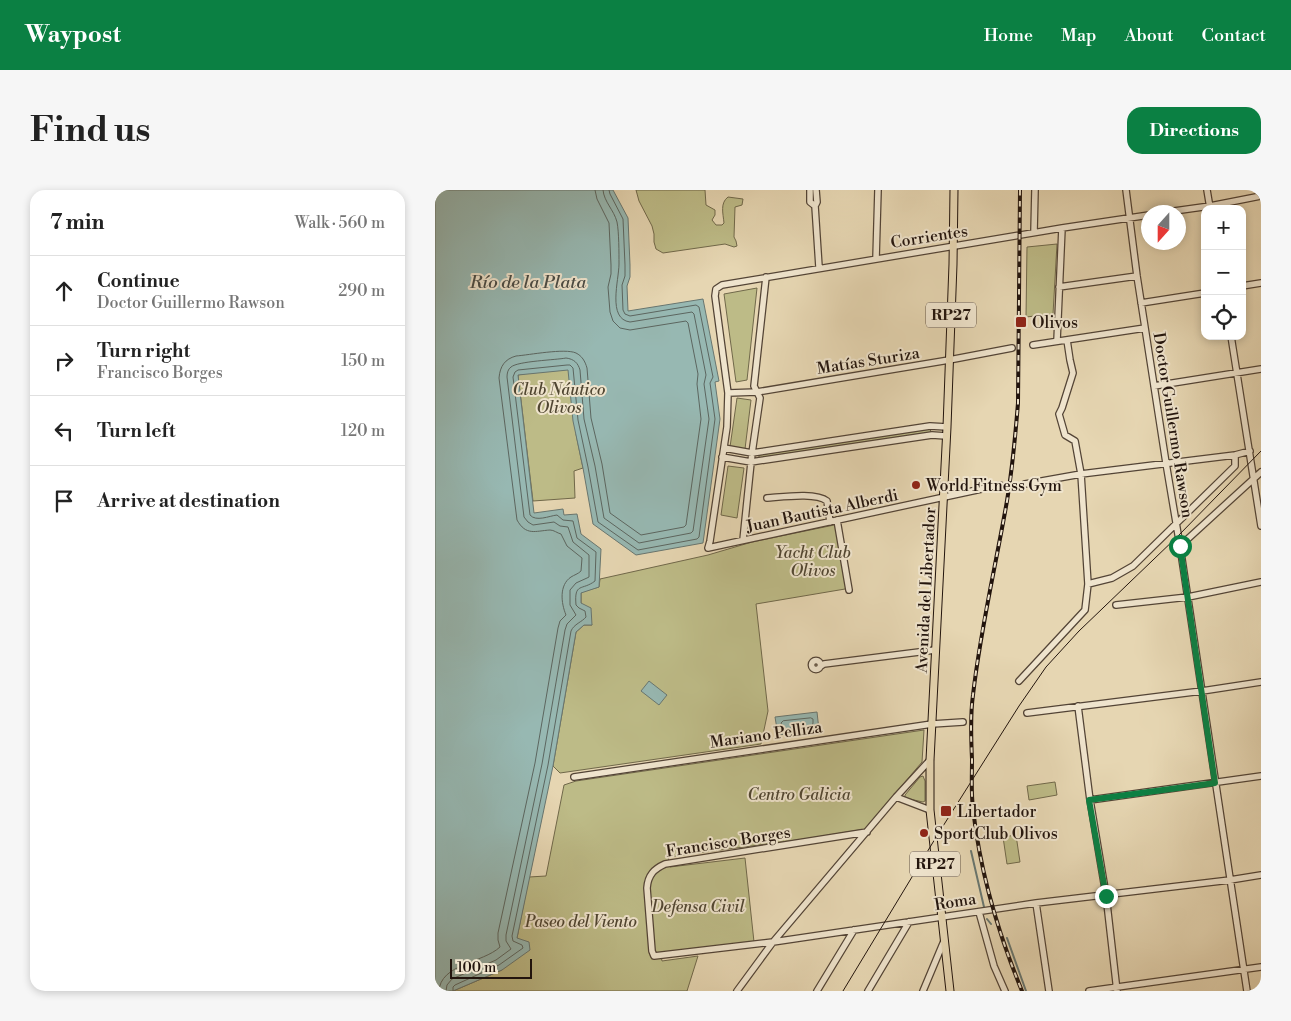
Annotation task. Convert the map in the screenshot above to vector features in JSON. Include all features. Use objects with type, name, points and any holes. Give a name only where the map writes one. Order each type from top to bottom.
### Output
[{"type":"main road","name":"Avenida del Libertador","points":[[950,991],[929,810],[935,650],[947,427],[955,190]]},
{"type":"street","points":[[810,190],[810,202],[815,206]]},
{"type":"street","points":[[816,190],[817,202],[815,206],[819,267]]},
{"type":"street","points":[[876,259],[878,190]]},
{"type":"street","points":[[1035,190],[1035,232]]},
{"type":"street","name":"Doctor Guillermo Rawson","points":[[1126,190],[1165,463],[1188,597],[1247,991]]},
{"type":"street","points":[[1207,190],[1210,205]]},
{"type":"street","points":[[1219,205],[1261,196]]},
{"type":"street","points":[[1186,210],[1201,208]]},
{"type":"street","name":"Corrientes","points":[[728,393],[715,296],[716,289],[722,284],[1141,216]]},
{"type":"street","points":[[1057,341],[1061,228]]},
{"type":"street","points":[[1059,287],[1137,276]]},
{"type":"street","points":[[743,540],[760,398],[754,386],[767,277]]},
{"type":"street","points":[[1246,285],[1261,283]]},
{"type":"street","points":[[1141,303],[1201,294]]},
{"type":"street","points":[[1033,345],[1145,328]]},
{"type":"street","points":[[1019,681],[1085,610],[1088,584],[1081,474],[1075,441],[1065,434],[1059,414],[1073,373],[1067,340]]},
{"type":"street","points":[[1232,340],[1261,526]]},
{"type":"street","name":"Matías Sturiza","points":[[728,393],[757,392],[1012,348]]},
{"type":"street","points":[[1154,386],[1261,369]]},
{"type":"street","points":[[728,393],[727,427],[723,457],[751,462],[931,435],[946,436]]},
{"type":"street","points":[[724,448],[752,453],[930,426],[947,427]]},
{"type":"street","points":[[892,432],[893,441]]},
{"type":"street","points":[[806,445],[807,454]]},
{"type":"street","points":[[1025,484],[1081,474],[1250,451]]},
{"type":"street","points":[[1088,584],[1112,578],[1133,566],[1235,466],[1235,454]]},
{"type":"street","name":"Juan Bautista Alberdi","points":[[723,457],[708,548],[1000,485]]},
{"type":"street","points":[[1180,546],[1261,472]]},
{"type":"street","points":[[767,498],[808,496],[827,501],[849,590]]},
{"type":"street","points":[[1116,605],[1188,597],[1261,582]]},
{"type":"street","points":[[821,664],[935,650]]},
{"type":"street","points":[[1027,713],[1261,682]]},
{"type":"street","points":[[1078,706],[1089,800],[1106,896],[1116,989]]},
{"type":"street","name":"Mariano Pelliza","points":[[574,777],[932,724],[963,722]]},
{"type":"street","points":[[737,991],[773,942],[896,797],[930,760]]},
{"type":"street","points":[[1089,800],[1261,776]]},
{"type":"street","points":[[896,797],[929,810]]},
{"type":"street","name":"Francisco Borges","points":[[654,956],[647,888],[651,872],[657,868],[665,864],[867,832]]},
{"type":"street","name":"Roma","points":[[654,956],[773,942],[1036,903],[1106,896],[1261,875]]},
{"type":"street","points":[[1036,903],[1049,991]]},
{"type":"street","points":[[979,912],[994,966],[1005,991]]},
{"type":"street","points":[[868,991],[909,922]]},
{"type":"street","points":[[817,991],[854,930]]},
{"type":"street","points":[[923,991],[944,941]]},
{"type":"street","points":[[1089,991],[1116,989],[1261,968]]},
{"type":"green space","points":[[636,190],[705,190],[706,205],[715,210],[712,220],[716,225],[724,223],[723,205],[725,199],[728,197],[743,199],[742,205],[735,207],[734,237],[737,246],[725,244],[663,253],[656,249],[652,226],[639,201]]},
{"type":"green space","points":[[1057,244],[1053,314],[1026,317],[1027,247]]},
{"type":"green space","points":[[757,288],[747,380],[736,382],[724,294]]},
{"type":"green space","name":"Club Náutico Olivos","points":[[641,350],[576,434],[583,468],[574,471],[575,498],[533,501],[518,375]]},
{"type":"green space","points":[[737,398],[751,400],[745,449],[730,447]]},
{"type":"green space","points":[[930,428],[931,433],[759,459],[759,455]]},
{"type":"green space","points":[[728,466],[744,468],[737,518],[721,515]]},
{"type":"green space","name":"Yacht Club Olivos","points":[[839,524],[851,588],[756,604],[768,711],[761,744],[560,773],[553,766],[576,632],[584,625],[592,625],[581,603],[581,592],[599,587],[600,579],[708,555],[752,542]]},
{"type":"green space","points":[[924,730],[922,762],[865,829],[668,857],[670,867],[745,858],[754,942],[661,956],[662,961],[698,956],[687,991],[453,991],[502,970],[517,938],[529,877],[546,876],[564,785],[576,781]]},
{"type":"green space","points":[[923,776],[925,781],[925,801],[905,798],[905,795]]},
{"type":"green space","points":[[1055,782],[1057,795],[1029,800],[1027,786]]},
{"type":"green space","points":[[1016,835],[1020,862],[1007,864],[1003,837]]},
{"type":"water","name":"Río de la Plata","points":[[435,190],[613,190],[628,218],[630,277],[627,286],[628,311],[703,299],[719,381],[715,382],[720,419],[703,543],[636,555],[593,524],[573,421],[568,370],[518,375],[534,513],[563,509],[564,515],[577,514],[581,534],[601,549],[599,587],[581,593],[581,603],[591,608],[592,625],[584,625],[576,632],[553,766],[517,938],[529,942],[530,950],[502,970],[453,991],[435,991]]},
{"type":"water","points":[[649,681],[667,695],[659,705],[641,691]]},
{"type":"water","points":[[817,712],[819,730],[778,735],[775,717]]},
{"type":"waterway","points":[[971,851],[984,907]]},
{"type":"waterway","points":[[987,919],[991,924]]},
{"type":"waterway","points":[[1007,938],[1026,991]]},
{"type":"tram line","points":[[843,991],[938,834],[1046,667],[1079,631],[1178,536],[1261,451]]},
{"type":"railway","points":[[1020,190],[1018,403],[1016,431],[1007,498],[976,672],[971,727],[972,803],[980,855],[1005,947],[1022,991]]},
{"type":"place","name":"Olivos","points":[[1021,322]]},
{"type":"place","name":"World Fitness Gym","points":[[916,485]]},
{"type":"place","name":"Libertador","points":[[946,811]]},
{"type":"place","name":"SportClub Olivos","points":[[924,833]]},
{"type":"route","points":[[1106,896],[1089,800],[1215,783],[1180,546]]},
{"type":"park label","name":"Centro Galicia","points":[[799,794]]},
{"type":"park label","name":"Defensa Civil","points":[[698,906]]},
{"type":"park label","name":"Paseo del Viento","points":[[581,921]]}]
